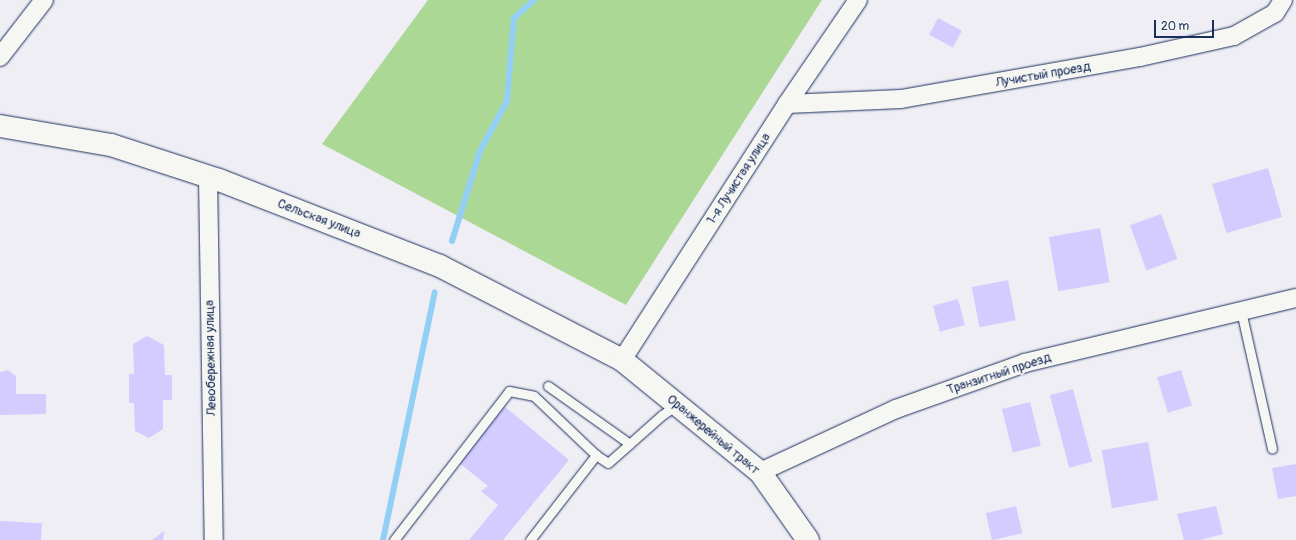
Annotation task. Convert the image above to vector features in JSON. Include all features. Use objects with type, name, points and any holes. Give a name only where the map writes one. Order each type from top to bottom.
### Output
[{"type":"street","points":[[0,57],[44,0]]},
{"type":"street","name":"1-я Лучистая улица","points":[[622,360],[787,104],[858,0]]},
{"type":"street","name":"Лучистый проезд","points":[[787,104],[901,100],[1140,57],[1234,36],[1274,13],[1283,0]]},
{"type":"street","name":"Сельская улица","points":[[0,126],[111,144],[208,177],[440,266],[622,360]]},
{"type":"street","name":"Левобережная улица","points":[[208,177],[214,540]]},
{"type":"street","name":"Транзитный проезд","points":[[760,472],[896,408],[1025,363],[1296,298]]},
{"type":"street","name":"Оранжерейный тракт","points":[[622,360],[760,472],[808,540]]},
{"type":"lane","points":[[1241,311],[1272,449]]},
{"type":"lane","points":[[548,386],[630,444]]},
{"type":"lane","points":[[394,540],[509,391],[534,396],[596,455],[608,462],[662,415],[677,405]]},
{"type":"lane","points":[[530,540],[596,455]]},
{"type":"green space","points":[[428,0],[822,0],[626,305],[322,144]]},
{"type":"building","points":[[938,18],[962,31],[953,47],[929,35]]},
{"type":"building","points":[[1268,168],[1282,217],[1226,233],[1212,184]]},
{"type":"building","points":[[1161,214],[1177,259],[1146,270],[1130,225]]},
{"type":"building","points":[[1100,228],[1110,282],[1058,291],[1049,237]]},
{"type":"building","points":[[1008,280],[1016,320],[980,327],[972,287]]},
{"type":"building","points":[[958,299],[965,325],[940,332],[933,306]]},
{"type":"building","points":[[147,336],[164,345],[165,375],[172,375],[172,400],[163,400],[163,429],[149,438],[135,431],[134,403],[129,403],[129,374],[134,374],[133,344]]},
{"type":"building","points":[[8,370],[16,376],[16,394],[46,394],[46,414],[0,415],[0,372]]},
{"type":"building","points":[[1181,370],[1192,405],[1168,413],[1157,377]]},
{"type":"building","points":[[1073,389],[1092,461],[1069,468],[1050,395]]},
{"type":"building","points":[[1030,402],[1041,446],[1013,453],[1002,409]]},
{"type":"building","points":[[504,406],[569,460],[503,540],[469,540],[498,505],[481,491],[488,486],[458,462]]},
{"type":"building","points":[[1148,442],[1158,500],[1112,508],[1102,450]]},
{"type":"building","points":[[1296,464],[1296,496],[1278,499],[1272,468]]},
{"type":"building","points":[[1016,506],[1022,533],[992,540],[986,513]]},
{"type":"building","points":[[1216,506],[1223,534],[1201,540],[1184,540],[1177,514]]},
{"type":"building","points":[[0,521],[42,523],[41,540],[0,540]]},
{"type":"building","points":[[164,531],[163,540],[152,540]]},
{"type":"waterway","points":[[452,241],[480,151],[507,101],[514,18],[534,0]]},
{"type":"waterway","points":[[383,540],[435,292]]}]
